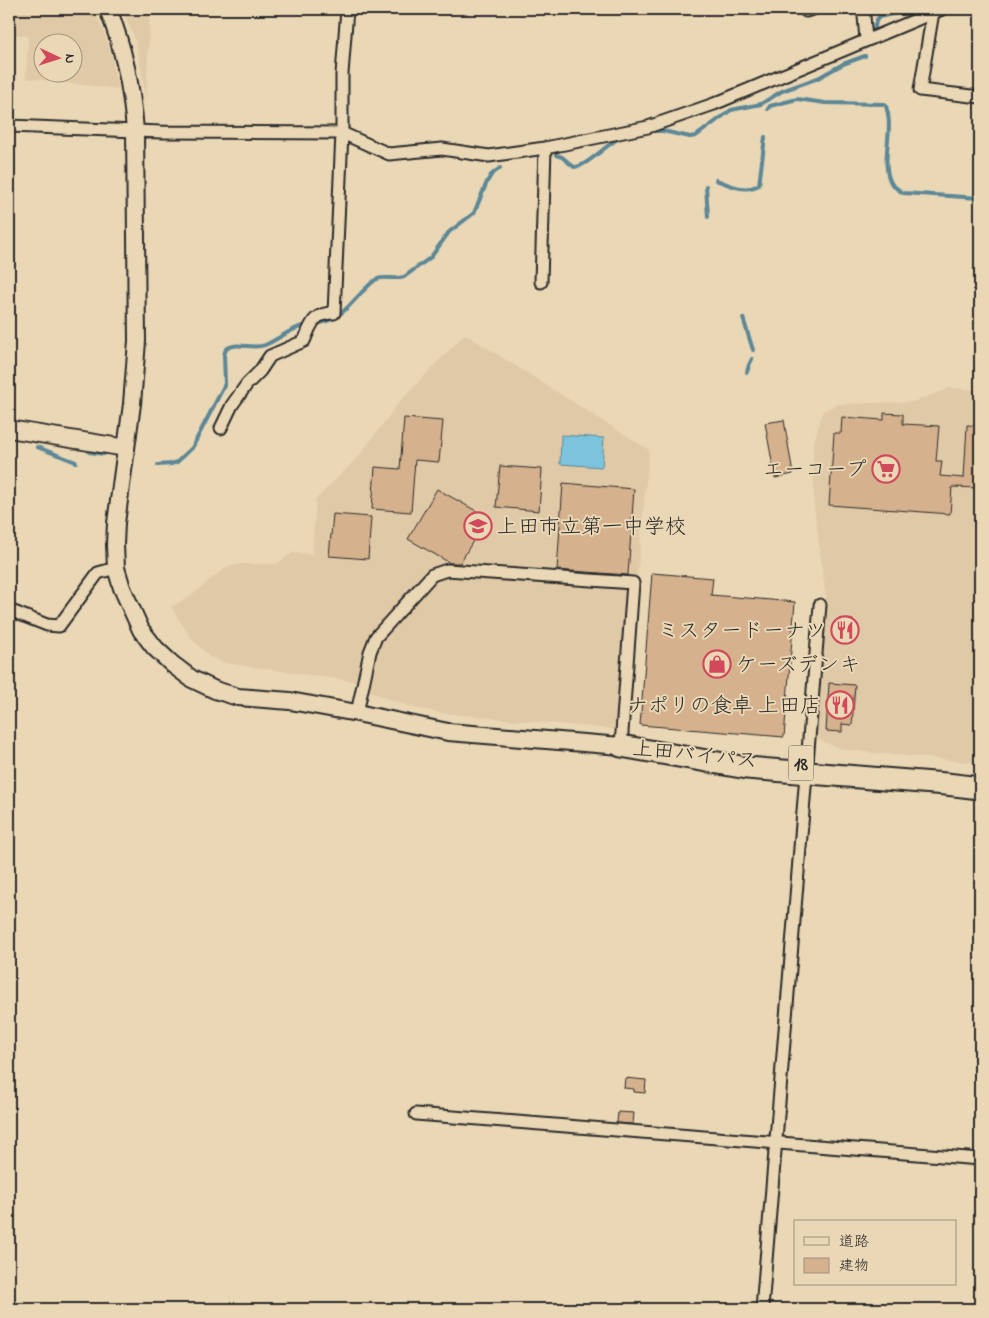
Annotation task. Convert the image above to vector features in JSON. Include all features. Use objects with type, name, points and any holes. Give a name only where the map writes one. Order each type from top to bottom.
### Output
[{"type":"highway","name":"上田バイパス","points":[[621,746],[980,788]]},
{"type":"highway","name":"上田バイパス","points":[[806,767],[980,777]]},
{"type":"street","points":[[108,9],[120,39],[128,73],[135,132],[137,333],[132,404],[116,523],[116,568],[140,630],[155,648],[192,679],[215,690],[238,697],[290,701],[448,732],[621,746],[633,583],[447,570],[432,575],[376,637],[370,652],[357,713]]},
{"type":"street","points":[[221,428],[232,405],[270,356],[304,341],[314,320],[322,313],[334,313],[342,133],[342,74],[347,9]]},
{"type":"street","points":[[804,9],[806,11],[813,9]]},
{"type":"street","points":[[862,9],[866,40]]},
{"type":"street","points":[[9,126],[135,132],[342,133],[389,154],[442,149],[489,156],[545,148],[648,127],[714,104],[938,10]]},
{"type":"street","points":[[938,10],[920,90],[980,97]]},
{"type":"street","points":[[541,282],[545,148]]},
{"type":"street","points":[[9,429],[126,448]]},
{"type":"street","points":[[9,610],[47,625],[59,626],[98,573],[116,568]]},
{"type":"street","points":[[762,1309],[820,605]]},
{"type":"street","points":[[416,1114],[980,1159]]},
{"type":"shaded area","points":[[9,9],[92,9],[103,29],[111,54],[118,89],[59,82],[82,82],[82,32],[32,32],[32,79],[26,78],[28,36],[9,34]]},
{"type":"shaded area","points":[[122,9],[150,9],[146,101],[134,37]]},
{"type":"shaded area","name":"上田市立第一中学校","points":[[465,334],[649,450],[623,730],[440,713],[411,707],[380,696],[352,681],[225,663],[210,657],[191,638],[171,607],[191,596],[221,571],[231,566],[242,564],[276,564],[294,552],[312,555],[316,499],[359,456],[400,401]]},
{"type":"shaded area","points":[[950,388],[980,390],[980,763],[845,750],[816,737],[827,606],[814,505],[813,446],[823,411],[838,404],[913,402]]},
{"type":"water","points":[[561,435],[604,438],[602,467],[560,464]]},
{"type":"building","name":"エーコープ","points":[[884,413],[903,414],[903,424],[939,426],[936,461],[942,461],[940,476],[964,478],[967,425],[980,426],[980,488],[952,487],[950,514],[829,505],[834,433],[841,433],[842,417],[884,420]]},
{"type":"building","points":[[404,418],[443,421],[439,462],[415,460],[411,512],[372,509],[375,467],[400,469]]},
{"type":"building","points":[[784,420],[793,474],[775,478],[765,423]]},
{"type":"building","points":[[500,466],[542,469],[539,511],[496,507]]},
{"type":"building","points":[[563,483],[634,489],[628,575],[557,570]]},
{"type":"building","points":[[437,489],[487,517],[460,563],[450,563],[408,539]]},
{"type":"building","points":[[333,514],[371,517],[368,559],[329,556]]},
{"type":"building","name":"ケーズデンキ","points":[[652,573],[713,578],[711,595],[795,602],[784,737],[640,725]]},
{"type":"building","name":"ミスタードーナツ","points":[[838,619],[853,620],[851,642],[837,641]]},
{"type":"building","name":"ナポリの食卓 上田店","points":[[829,683],[855,685],[852,725],[842,724],[842,732],[826,731]]},
{"type":"building","points":[[625,1078],[646,1080],[645,1093],[634,1092],[634,1089],[624,1088]]},
{"type":"building","points":[[618,1112],[634,1113],[633,1124],[617,1123]]},
{"type":"waterway","points":[[874,31],[879,17],[915,9]]},
{"type":"waterway","points":[[649,131],[663,131],[690,137],[696,136],[731,110],[761,104],[782,91],[818,78],[843,64],[865,56]]},
{"type":"waterway","points":[[768,109],[770,106],[797,99],[825,103],[885,104],[889,124],[888,174],[894,186],[903,193],[980,198]]},
{"type":"waterway","points":[[716,180],[742,188],[759,185],[765,137]]},
{"type":"waterway","points":[[556,155],[562,157],[574,167],[579,166],[620,138]]},
{"type":"waterway","points":[[315,324],[330,320],[342,313],[377,279],[404,277],[431,257],[449,232],[474,213],[491,175],[500,168]]},
{"type":"waterway","points":[[706,186],[708,217]]},
{"type":"waterway","points":[[743,318],[753,350]]},
{"type":"waterway","points":[[158,465],[177,462],[192,448],[225,384],[224,355],[226,349],[235,346],[255,347],[265,345],[291,331],[308,325]]},
{"type":"waterway","points":[[747,372],[752,359]]},
{"type":"waterway","points":[[37,447],[76,462]]},
{"type":"waterway","points":[[89,452],[104,454]]},
{"type":"place","name":"エーコープ","points":[[886,469]]},
{"type":"place","name":"上田市立第一中学校","points":[[478,526]]},
{"type":"place","name":"ミスタードーナツ","points":[[845,630]]},
{"type":"place","name":"ケーズデンキ","points":[[717,664]]},
{"type":"place","name":"ナポリの食卓 上田店","points":[[840,705]]}]
